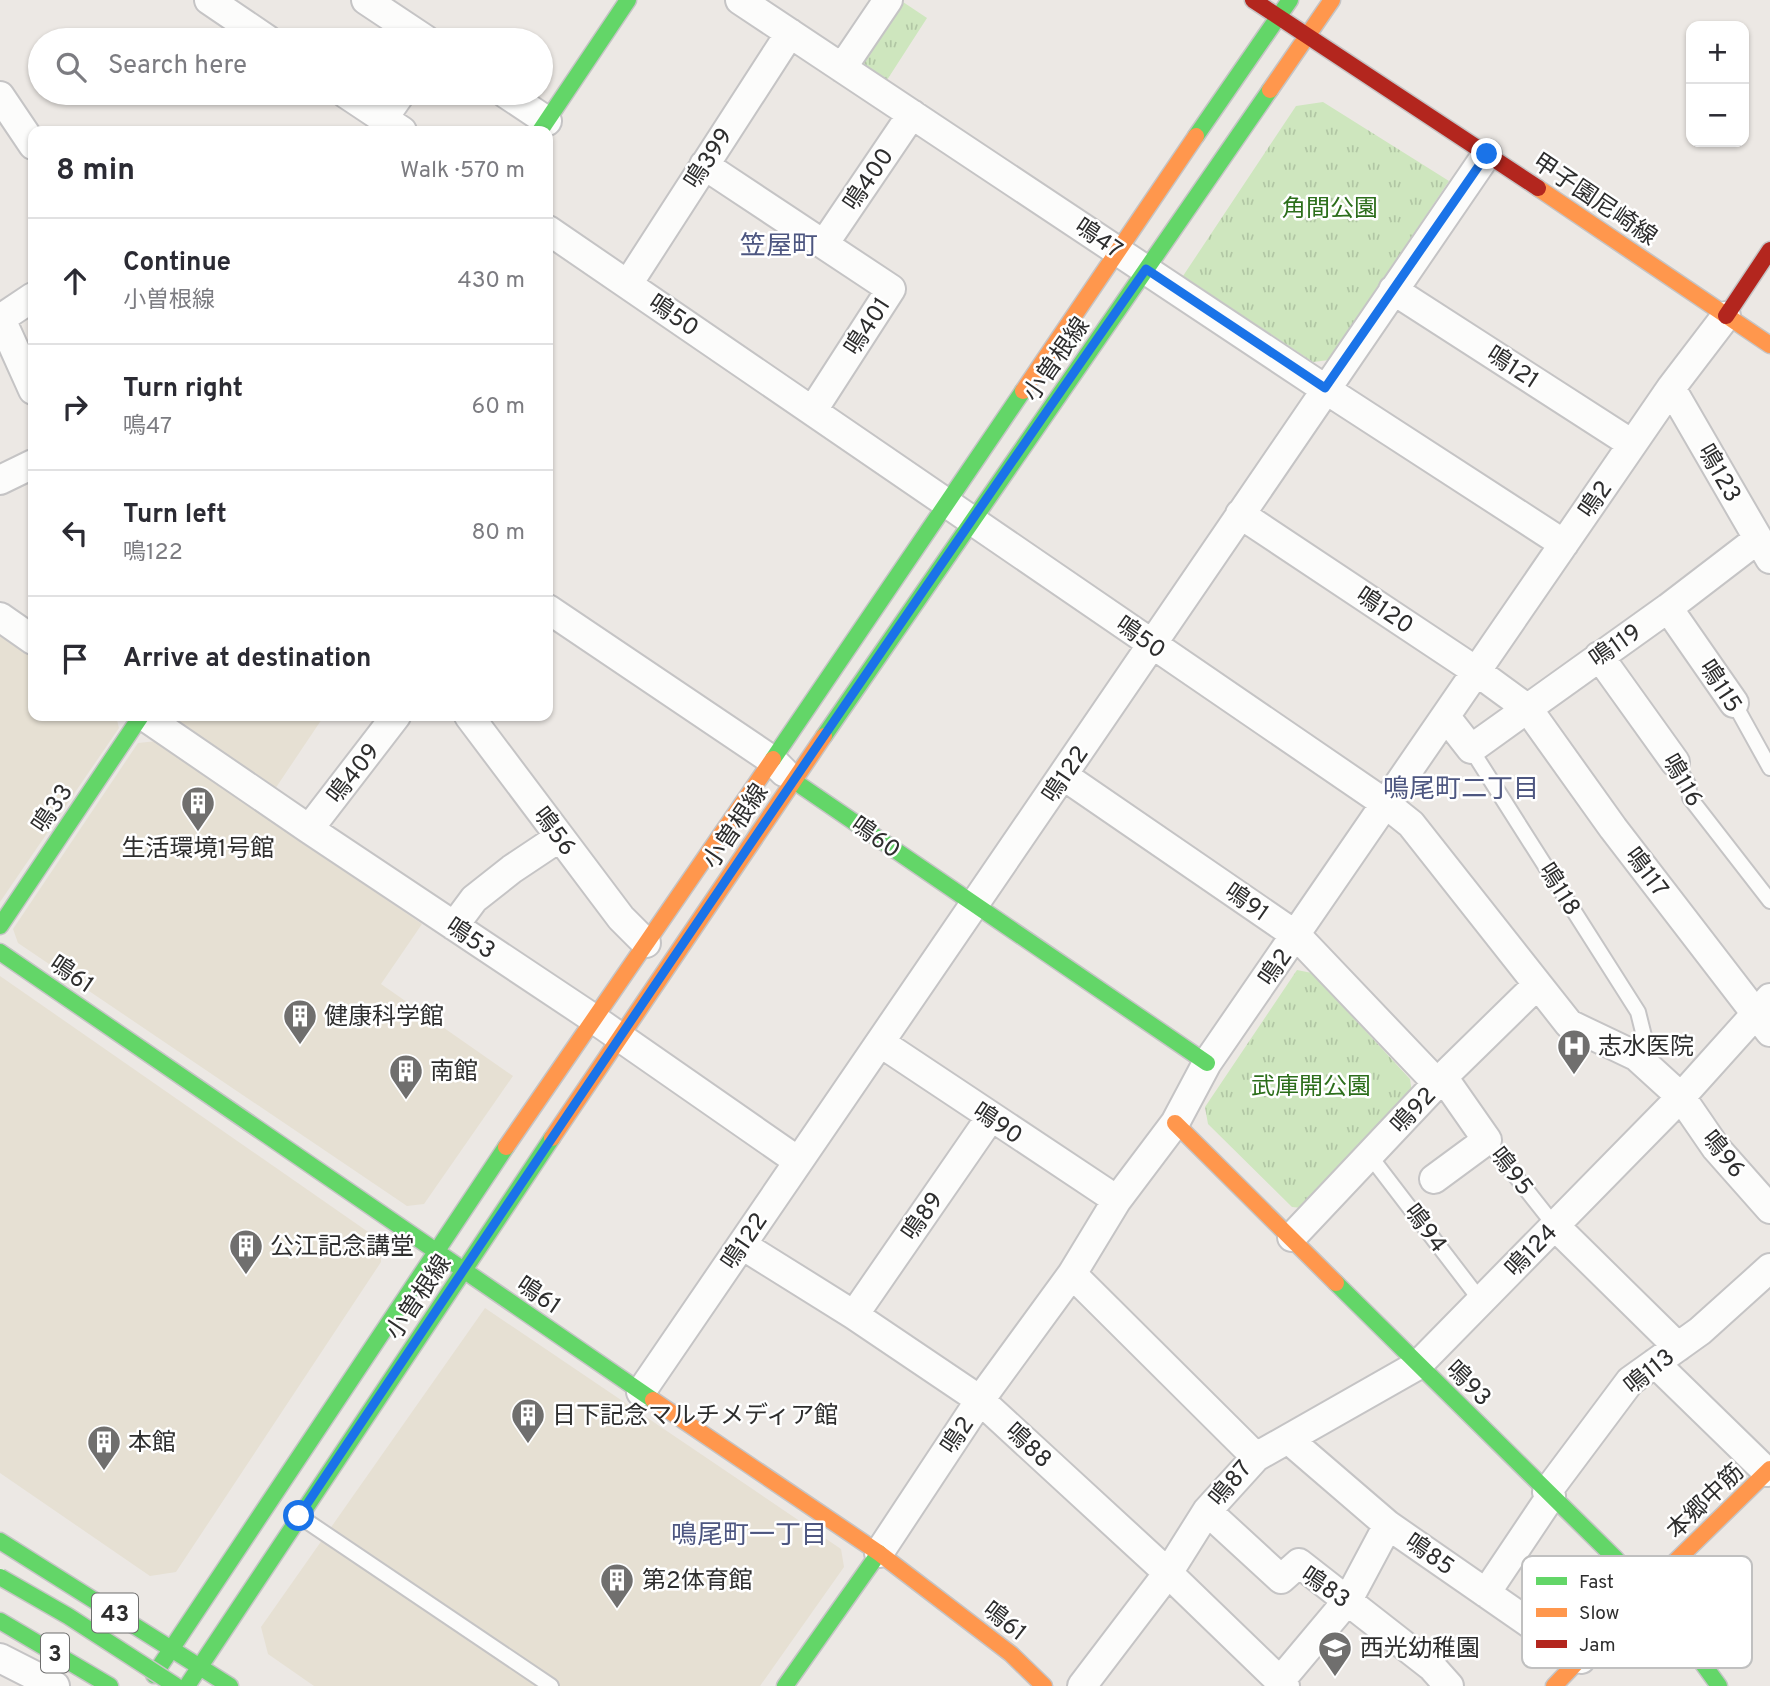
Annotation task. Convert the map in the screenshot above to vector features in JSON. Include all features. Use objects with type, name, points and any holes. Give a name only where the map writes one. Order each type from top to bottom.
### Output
[{"type":"main road","points":[[543,126],[628,0]]},
{"type":"main road","name":"甲子園尼崎線","points":[[1253,0],[1770,345]]},
{"type":"main road","name":"小曽根線","points":[[146,1686],[172,1648],[285,1507],[462,1271],[794,781],[1117,250],[1290,0]]},
{"type":"main road","name":"小曽根線","points":[[187,1686],[285,1507],[435,1251],[772,760],[1146,269],[1332,0]]},
{"type":"main road","name":"鳴2","points":[[1726,316],[1770,250]]},
{"type":"main road","name":"鳴33","points":[[0,926],[140,721]]},
{"type":"main road","name":"鳴60","points":[[794,781],[1207,1063]]},
{"type":"main road","name":"鳴61","points":[[0,952],[462,1271],[879,1553],[1011,1654],[1044,1686]]},
{"type":"main road","name":"鳴93","points":[[1175,1123],[1611,1556]]},
{"type":"main road","name":"本郷中筋","points":[[1682,1556],[1768,1471]]},
{"type":"main road","name":"43","points":[[0,1541],[230,1686]]},
{"type":"main road","name":"鳴2","points":[[785,1686],[879,1553]]},
{"type":"main road","name":"3","points":[[0,1577],[68,1616],[176,1686]]},
{"type":"main road","name":"3","points":[[0,1621],[110,1686]]},
{"type":"main road","points":[[0,1631],[76,1686]]},
{"type":"main road","points":[[0,1648],[65,1686]]},
{"type":"main road","name":"本郷中筋","points":[[1554,1686],[1572,1668]]},
{"type":"main road","name":"鳴93","points":[[1708,1668],[1719,1686]]},
{"type":"street","points":[[209,0],[250,28]]},
{"type":"street","points":[[366,0],[408,28]]},
{"type":"street","name":"鳴47","points":[[740,0],[1564,544]]},
{"type":"street","points":[[842,68],[888,0]]},
{"type":"street","name":"鳴399","points":[[628,284],[790,33]]},
{"type":"street","points":[[0,96],[28,138]]},
{"type":"street","points":[[360,105],[387,126],[396,105]]},
{"type":"street","points":[[519,105],[543,126]]},
{"type":"street","name":"鳴400","points":[[824,244],[912,114]]},
{"type":"street","name":"鳴122","points":[[641,1392],[1487,154]]},
{"type":"street","name":"鳴401","points":[[704,165],[891,289],[813,410]]},
{"type":"street","name":"鳴50","points":[[553,233],[1386,804],[1411,824],[1569,1024],[1636,1056],[1681,1097]]},
{"type":"street","name":"鳴121","points":[[1393,290],[1632,444]]},
{"type":"street","points":[[28,300],[0,319],[28,379]]},
{"type":"street","name":"鳴2","points":[[879,1553],[980,1400],[1072,1274],[1117,1200],[1175,1123],[1207,1063],[1297,936],[1632,444],[1726,316]]},
{"type":"street","name":"鳴123","points":[[1671,388],[1764,549]]},
{"type":"street","points":[[0,480],[28,466]]},
{"type":"street","name":"鳴120","points":[[1240,514],[1476,671],[1528,709]]},
{"type":"street","name":"鳴119","points":[[1471,748],[1668,608],[1764,549]]},
{"type":"street","name":"鳴115","points":[[1668,608],[1734,704]]},
{"type":"street","name":"鳴60","points":[[553,611],[772,760],[794,781]]},
{"type":"street","points":[[0,617],[28,637]]},
{"type":"street","name":"鳴116","points":[[1599,656],[1675,762]]},
{"type":"street","name":"鳴117","points":[[1528,709],[1613,828],[1765,1015]]},
{"type":"street","name":"鳴118","points":[[1446,717],[1471,748]]},
{"type":"street","name":"鳴53","points":[[150,721],[594,1019],[798,1161]]},
{"type":"street","name":"鳴409","points":[[309,829],[393,721]]},
{"type":"street","name":"鳴56","points":[[473,721],[621,918],[646,943]]},
{"type":"street","name":"鳴91","points":[[1064,776],[1297,936],[1441,1081]]},
{"type":"street","points":[[454,926],[474,899],[512,869],[560,837]]},
{"type":"street","name":"鳴92","points":[[1292,1237],[1537,985]]},
{"type":"street","name":"鳴124","points":[[1256,1457],[1418,1365],[1765,1015]]},
{"type":"street","name":"鳴90","points":[[881,1043],[1117,1200]]},
{"type":"street","name":"鳴95","points":[[1441,1081],[1487,1140]]},
{"type":"street","name":"鳴96","points":[[1681,1097],[1716,1148],[1770,1209]]},
{"type":"street","name":"鳴89","points":[[854,1315],[990,1118]]},
{"type":"street","points":[[1434,1180],[1487,1140]]},
{"type":"street","name":"鳴95","points":[[1555,1226],[1768,1471]]},
{"type":"street","name":"鳴88","points":[[742,1245],[854,1315],[980,1400],[1168,1573],[1282,1684]]},
{"type":"street","name":"鳴113","points":[[1486,1593],[1549,1494],[1630,1381],[1700,1331],[1770,1268]]},
{"type":"street","name":"鳴87","points":[[1072,1274],[1256,1457],[1207,1511],[1168,1573],[1082,1686]]},
{"type":"street","name":"鳴85","points":[[1287,1438],[1388,1525],[1522,1618]]},
{"type":"street","name":"鳴83","points":[[1207,1511],[1281,1579],[1299,1563],[1432,1667],[1448,1686]]},
{"type":"street","points":[[1282,1684],[1348,1600],[1388,1525]]},
{"type":"street","points":[[0,1658],[55,1686]]},
{"type":"lane","name":"鳴115","points":[[1734,704],[1770,768]]},
{"type":"lane","name":"鳴118","points":[[1471,748],[1638,1012],[1653,1072]]},
{"type":"lane","name":"鳴116","points":[[1675,762],[1688,784],[1690,798],[1770,901]]},
{"type":"lane","name":"鳴95","points":[[1487,1140],[1555,1226]]},
{"type":"lane","name":"鳴94","points":[[1370,1156],[1481,1301]]},
{"type":"lane","points":[[285,1507],[551,1686]]},
{"type":"shaded area","points":[[0,634],[28,654],[28,721],[117,721],[119,728],[0,902]]},
{"type":"shaded area","points":[[176,721],[321,721],[275,789]]},
{"type":"shaded area","points":[[157,741],[422,924],[381,984],[513,1076],[424,1204],[407,1206],[18,943],[13,929],[138,743]]},
{"type":"shaded area","points":[[0,976],[374,1236],[381,1248],[381,1262],[176,1572],[150,1576],[0,1473]]},
{"type":"shaded area","points":[[485,1308],[841,1549],[844,1567],[760,1686],[314,1686],[268,1654],[261,1627]]},
{"type":"green space","points":[[900,0],[927,18],[887,80],[863,65],[861,55]]},
{"type":"green space","name":"角間公園","points":[[1323,102],[1449,181],[1329,360],[1313,362],[1183,276],[1296,106]]},
{"type":"green space","name":"武庫開公園","points":[[1297,970],[1312,973],[1410,1079],[1412,1093],[1302,1208],[1292,1207],[1208,1124],[1205,1107]]},
{"type":"traffic: fast","points":[[543,126],[628,0]]},
{"type":"traffic: fast","points":[[1196,136],[1290,0]]},
{"type":"traffic: fast","points":[[824,736],[1270,90]]},
{"type":"traffic: fast","points":[[773,759],[1023,391]]},
{"type":"traffic: fast","points":[[0,926],[138,721]]},
{"type":"traffic: fast","points":[[794,781],[1207,1063]]},
{"type":"traffic: fast","points":[[0,952],[653,1400]]},
{"type":"traffic: fast","points":[[187,1686],[552,1138]]},
{"type":"traffic: fast","points":[[154,1675],[506,1147]]},
{"type":"traffic: fast","points":[[1336,1283],[1613,1556]]},
{"type":"traffic: fast","points":[[0,1541],[230,1686]]},
{"type":"traffic: fast","points":[[785,1686],[879,1553]]},
{"type":"traffic: fast","points":[[0,1577],[68,1616],[176,1686]]},
{"type":"traffic: fast","points":[[0,1621],[110,1686]]},
{"type":"traffic: fast","points":[[1706,1668],[1719,1686]]},
{"type":"traffic: slow","points":[[1270,90],[1332,0]]},
{"type":"traffic: slow","points":[[1023,391],[1196,136]]},
{"type":"traffic: slow","points":[[1538,188],[1770,345]]},
{"type":"traffic: slow","points":[[552,1138],[824,736]]},
{"type":"traffic: slow","points":[[506,1147],[773,759]]},
{"type":"traffic: slow","points":[[1175,1123],[1336,1283]]},
{"type":"traffic: slow","points":[[653,1400],[879,1553],[1011,1654],[1044,1686]]},
{"type":"traffic: slow","points":[[1681,1556],[1770,1469]]},
{"type":"traffic: slow","points":[[1554,1686],[1571,1668]]},
{"type":"traffic: jam","points":[[1253,0],[1538,188]]},
{"type":"traffic: jam","points":[[1726,316],[1770,250]]},
{"type":"place","name":"生活環境1号館","points":[[198,833]]},
{"type":"place","name":"健康科学館","points":[[300,1046]]},
{"type":"place","name":"志水医院","points":[[1574,1076]]},
{"type":"place","name":"南館","points":[[406,1101]]},
{"type":"place","name":"公江記念講堂","points":[[246,1276]]},
{"type":"place","name":"日下記念マルチメディア館","points":[[528,1445]]},
{"type":"place","name":"本館","points":[[104,1472]]},
{"type":"place","name":"第2体育館","points":[[617,1610]]},
{"type":"place","name":"西光幼稚園","points":[[1335,1678]]},
{"type":"district","name":"笠屋町","points":[[779,245]]},
{"type":"district","name":"鳴尾町二丁目","points":[[1461,788]]},
{"type":"district","name":"鳴尾町一丁目","points":[[749,1534]]},
{"type":"route","points":[[299,1516],[972,518],[1146,269],[1325,388],[1487,154]]}]
